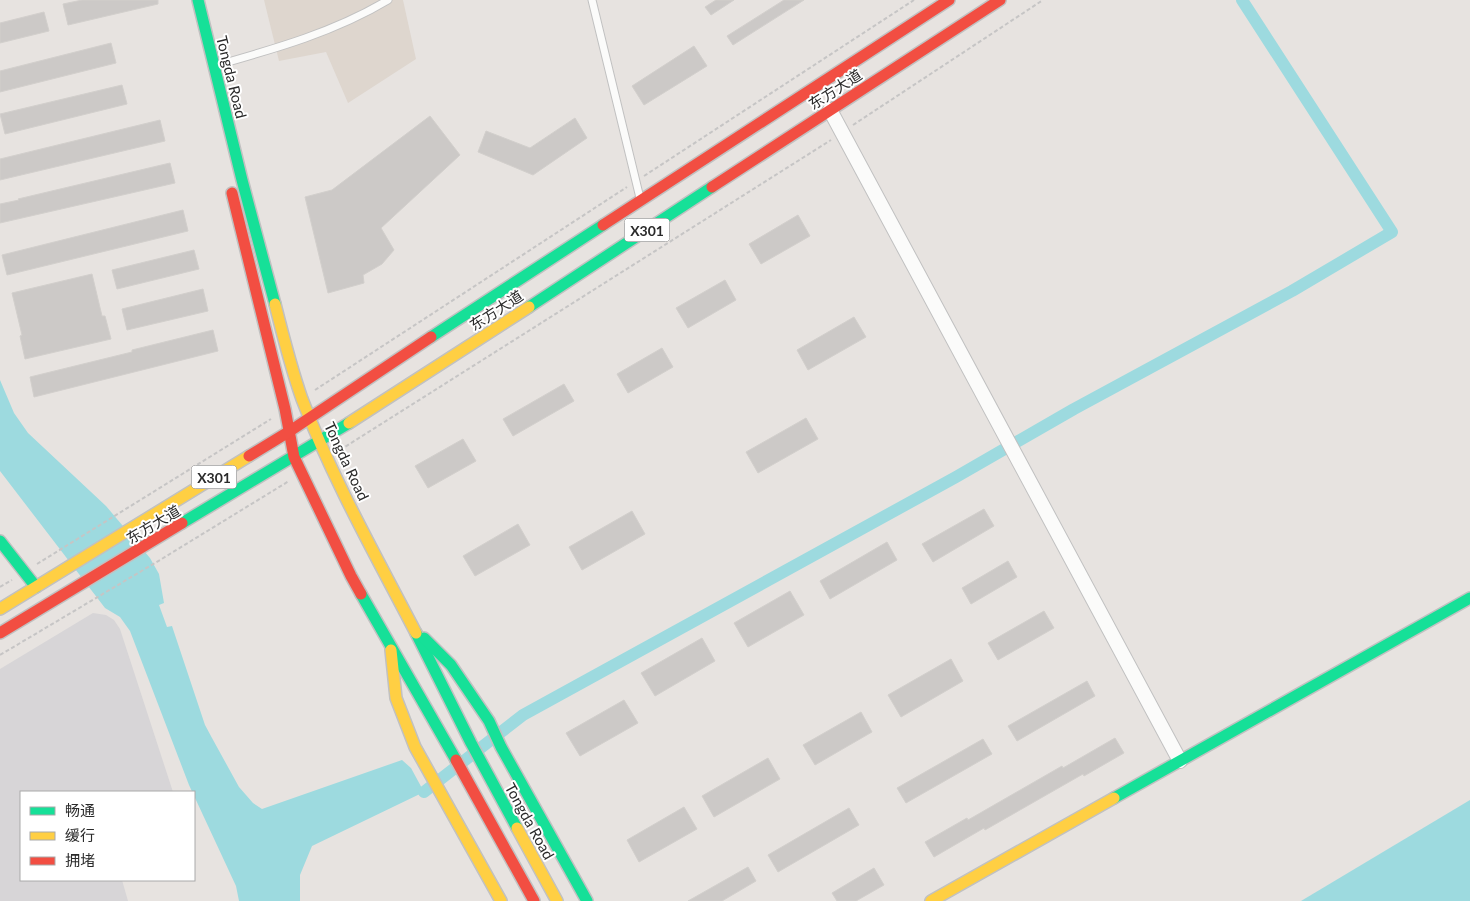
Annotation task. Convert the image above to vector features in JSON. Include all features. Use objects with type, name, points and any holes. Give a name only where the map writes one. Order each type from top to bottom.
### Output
[{"type":"main road","name":"Tongda Road","points":[[198,0],[244,189],[302,398],[320,442],[377,561],[471,743],[557,901]]},
{"type":"main road","name":"东方大道","points":[[0,609],[290,431],[949,0]]},
{"type":"main road","name":"东方大道","points":[[0,633],[320,442],[1000,0]]},
{"type":"main road","points":[[230,183],[285,409],[294,457],[351,576],[534,901]]},
{"type":"main road","points":[[0,541],[36,587]]},
{"type":"main road","points":[[931,901],[1470,598]]},
{"type":"main road","points":[[412,627],[451,665],[489,721],[500,747],[587,901]]},
{"type":"main road","points":[[390,644],[396,698],[415,747],[501,901]]},
{"type":"street","points":[[830,110],[1180,761]]},
{"type":"lane","points":[[214,66],[290,44],[354,18],[388,0]]},
{"type":"lane","points":[[592,0],[640,201]]},
{"type":"path","points":[[302,398],[914,0]]},
{"type":"path","points":[[854,125],[1043,0]]},
{"type":"path","points":[[333,455],[837,136]]},
{"type":"path","points":[[56,552],[285,409]]},
{"type":"path","points":[[0,655],[292,479]]},
{"type":"shaded area","points":[[264,0],[403,0],[416,59],[348,103],[326,52],[279,61]]},
{"type":"shaded area","points":[[93,613],[106,615],[114,620],[120,629],[173,791],[20,791],[20,881],[122,881],[128,901],[0,901],[0,669]]},
{"type":"water","points":[[0,380],[14,413],[28,433],[106,506],[150,558],[159,574],[164,603],[159,605],[167,627],[172,626],[205,725],[239,787],[253,803],[262,809],[402,760],[411,768],[424,792],[312,846],[300,875],[300,901],[239,901],[236,886],[195,798],[195,791],[192,791],[189,785],[130,631],[120,617],[105,608],[0,471]]},
{"type":"water","points":[[1470,800],[1470,901],[1301,901]]},
{"type":"building","points":[[82,0],[158,0],[158,4],[68,25],[63,4]]},
{"type":"building","points":[[716,0],[734,0],[711,15],[705,7]]},
{"type":"building","points":[[784,0],[804,0],[733,45],[727,36]]},
{"type":"building","points":[[44,12],[49,31],[0,43],[0,23]]},
{"type":"building","points":[[111,43],[116,63],[0,92],[0,71]]},
{"type":"building","points":[[694,46],[707,66],[644,105],[632,86]]},
{"type":"building","points":[[122,85],[127,104],[5,134],[0,114]]},
{"type":"building","points":[[430,116],[460,155],[381,228],[394,250],[382,264],[363,275],[364,283],[328,293],[305,197],[332,190]]},
{"type":"building","points":[[575,118],[587,138],[533,175],[478,152],[486,131],[530,148]]},
{"type":"building","points":[[160,120],[165,141],[0,180],[0,159]]},
{"type":"building","points":[[170,163],[175,183],[0,223],[0,204]]},
{"type":"building","points":[[183,210],[188,231],[7,275],[2,255]]},
{"type":"building","points":[[798,215],[810,236],[761,264],[749,244]]},
{"type":"building","points":[[194,250],[199,269],[117,289],[112,270]]},
{"type":"building","points":[[92,274],[102,316],[105,316],[111,339],[25,359],[20,336],[22,335],[12,293]]},
{"type":"building","points":[[725,280],[736,300],[688,328],[676,308]]},
{"type":"building","points":[[203,289],[208,311],[127,330],[122,309]]},
{"type":"building","points":[[854,317],[866,337],[808,370],[797,350]]},
{"type":"building","points":[[213,330],[218,351],[34,397],[30,377]]},
{"type":"building","points":[[662,348],[673,367],[628,393],[617,374]]},
{"type":"building","points":[[564,384],[574,401],[513,436],[503,419]]},
{"type":"building","points":[[806,418],[818,439],[758,473],[746,452]]},
{"type":"building","points":[[463,439],[476,461],[428,488],[415,466]]},
{"type":"building","points":[[984,509],[994,526],[933,562],[922,544]]},
{"type":"building","points":[[632,511],[645,534],[582,570],[569,547]]},
{"type":"building","points":[[518,524],[530,545],[475,576],[463,556]]},
{"type":"building","points":[[887,542],[897,560],[830,599],[820,581]]},
{"type":"building","points":[[1008,561],[1017,577],[971,604],[962,588]]},
{"type":"building","points":[[790,591],[804,615],[748,647],[734,623]]},
{"type":"building","points":[[1044,611],[1054,628],[998,660],[988,643]]},
{"type":"building","points":[[702,638],[715,661],[655,696],[641,673]]},
{"type":"building","points":[[951,659],[963,681],[901,717],[888,695]]},
{"type":"building","points":[[1087,681],[1095,696],[1017,741],[1008,726]]},
{"type":"building","points":[[624,700],[638,723],[580,756],[566,733]]},
{"type":"building","points":[[861,712],[872,732],[815,765],[803,745]]},
{"type":"building","points":[[1115,738],[1124,753],[934,857],[925,842]]},
{"type":"building","points":[[983,739],[992,754],[906,803],[897,788]]},
{"type":"building","points":[[768,758],[780,779],[714,817],[702,796]]},
{"type":"building","points":[[684,807],[697,829],[639,862],[627,840]]},
{"type":"building","points":[[849,808],[859,825],[778,872],[768,855]]},
{"type":"building","points":[[748,867],[756,881],[722,901],[688,901]]},
{"type":"building","points":[[874,868],[884,885],[856,901],[837,901],[832,893]]},
{"type":"waterway","points":[[424,792],[523,715],[956,477],[1074,409],[1292,291],[1392,232],[1242,0]]},
{"type":"traffic: fast","points":[[198,0],[242,180],[275,304]]},
{"type":"traffic: fast","points":[[529,307],[712,187]]},
{"type":"traffic: fast","points":[[431,337],[603,225]]},
{"type":"traffic: fast","points":[[182,523],[349,423]]},
{"type":"traffic: fast","points":[[0,541],[36,587]]},
{"type":"traffic: fast","points":[[361,594],[456,760]]},
{"type":"traffic: fast","points":[[1114,798],[1470,598]]},
{"type":"traffic: fast","points":[[416,633],[471,743],[517,828]]},
{"type":"traffic: fast","points":[[424,638],[451,665],[489,721],[501,747],[587,901]]},
{"type":"traffic: slow","points":[[275,304],[294,376],[314,429],[356,518],[416,633]]},
{"type":"traffic: slow","points":[[349,423],[529,307]]},
{"type":"traffic: slow","points":[[0,609],[249,456]]},
{"type":"traffic: slow","points":[[391,650],[396,698],[415,747],[501,901]]},
{"type":"traffic: slow","points":[[931,901],[1114,798]]},
{"type":"traffic: slow","points":[[517,828],[557,901]]},
{"type":"traffic: jam","points":[[603,225],[949,0]]},
{"type":"traffic: jam","points":[[712,187],[1000,0]]},
{"type":"traffic: jam","points":[[232,193],[285,409],[294,457],[361,594]]},
{"type":"traffic: jam","points":[[249,456],[290,431],[431,337]]},
{"type":"traffic: jam","points":[[0,633],[182,523]]},
{"type":"traffic: jam","points":[[456,760],[534,901]]}]
